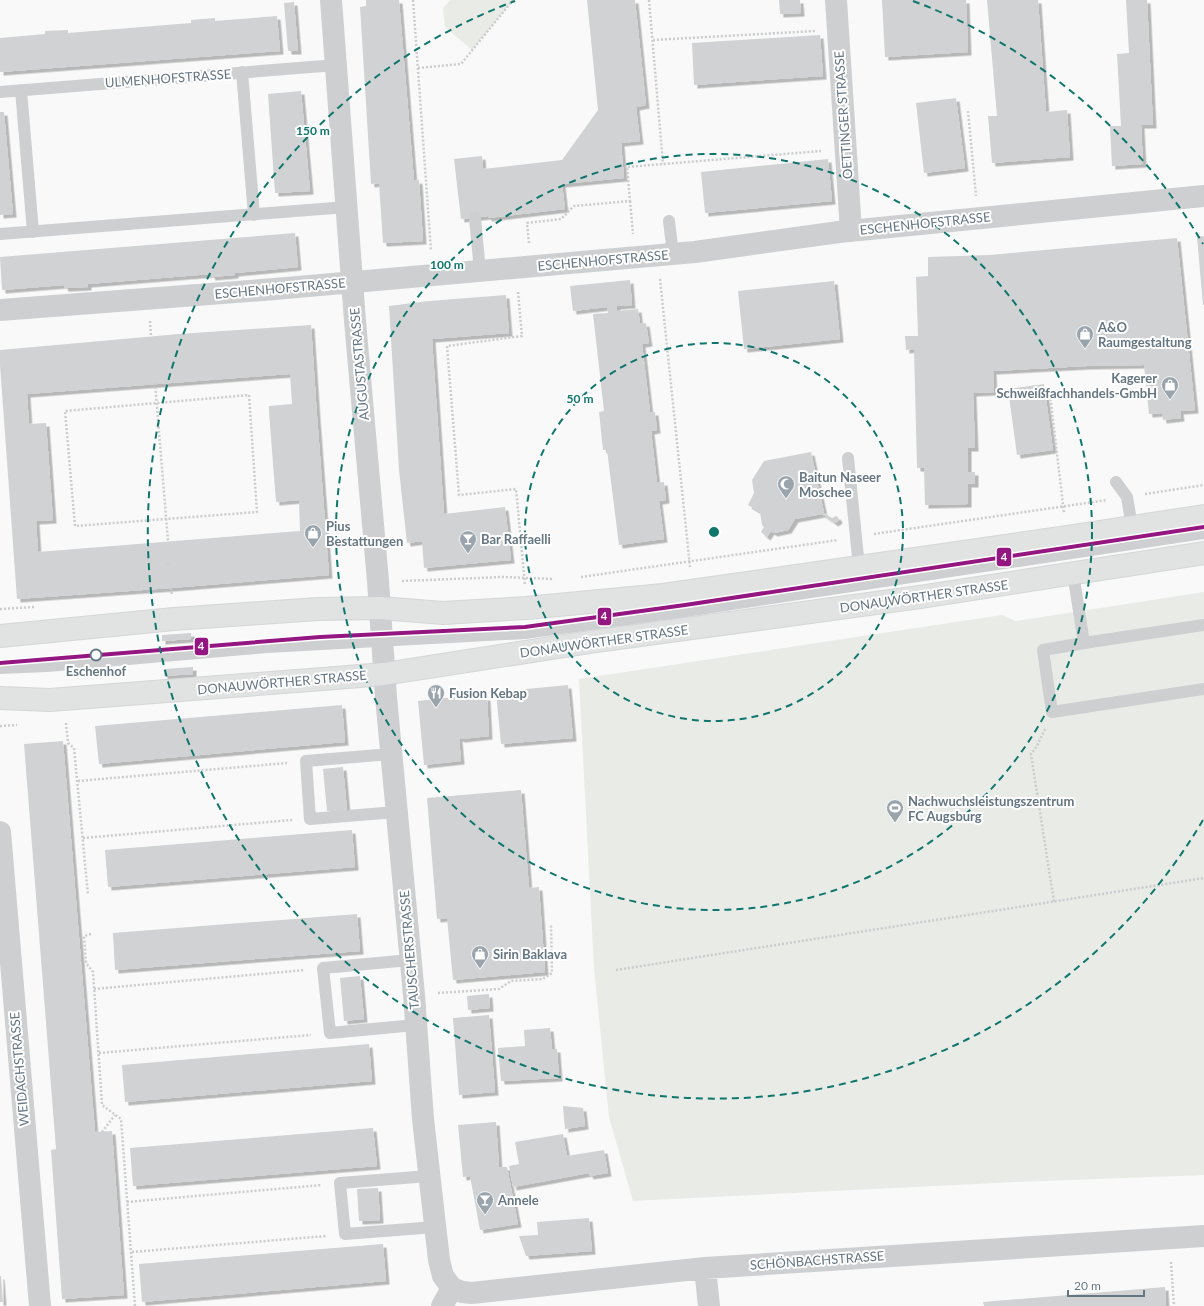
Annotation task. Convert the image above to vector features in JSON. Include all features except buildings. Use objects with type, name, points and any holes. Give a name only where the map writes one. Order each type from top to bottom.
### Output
[{"type":"main road","points":[[0,636],[174,619],[318,609],[380,608],[443,613],[526,608],[692,592],[1204,516]]},
{"type":"main road","name":"DONAUWÖRTHER STRASSE","points":[[0,698],[50,700],[323,680],[384,674],[590,642],[920,597],[1204,553]]},
{"type":"street","name":"AUGUSTASTRASSE","points":[[331,0],[352,282],[380,608]]},
{"type":"street","name":"OETTINGER STRASSE","points":[[836,0],[851,231]]},
{"type":"street","name":"ESCHENHOFSTRASSE","points":[[0,310],[433,276],[636,257],[851,231],[1204,196]]},
{"type":"street","name":"TAUSCHERSTRASSE","points":[[380,608],[384,674],[414,995],[423,1119],[439,1260],[447,1297]]},
{"type":"street","name":"WEIDACHSTRASSE","points":[[0,832],[40,1306]]},
{"type":"street","name":"SCHÖNBACHSTRASSE","points":[[447,1297],[462,1292],[705,1268],[1204,1236]]},
{"type":"street","points":[[705,1268],[709,1306]]},
{"type":"lane","name":"ULMENHOFSTRASSE","points":[[0,92],[336,65]]},
{"type":"lane","points":[[242,72],[254,214]]},
{"type":"lane","points":[[21,90],[33,232]]},
{"type":"lane","points":[[0,234],[347,207]]},
{"type":"lane","points":[[476,218],[480,271]]},
{"type":"lane","points":[[666,254],[670,221]]},
{"type":"lane","points":[[848,458],[859,567]]},
{"type":"lane","points":[[1116,482],[1127,497],[1132,527]]},
{"type":"lane","points":[[0,668],[47,666],[267,647],[533,632],[686,611],[1204,533]]},
{"type":"lane","points":[[1073,573],[1084,643]]},
{"type":"lane","points":[[1204,625],[1043,650],[1052,712],[1204,689]]},
{"type":"lane","points":[[391,754],[306,761],[310,819],[396,812]]},
{"type":"lane","points":[[410,960],[323,968],[330,1033],[415,1025]]},
{"type":"lane","points":[[429,1176],[340,1183],[345,1234],[435,1227]]},
{"type":"path","points":[[413,0],[433,276]]},
{"type":"path","points":[[418,68],[461,64],[512,0]]},
{"type":"path","points":[[649,0],[663,164]]},
{"type":"path","points":[[653,40],[838,30]]},
{"type":"path","points":[[968,111],[978,218]]},
{"type":"path","points":[[636,257],[628,167],[846,149]]},
{"type":"path","points":[[526,608],[516,489],[458,495],[447,346],[522,336],[527,223],[561,219],[574,206],[630,201]]},
{"type":"path","points":[[666,254],[692,592]]},
{"type":"path","points":[[155,384],[168,541]]},
{"type":"path","points":[[1050,395],[1068,537]]},
{"type":"path","points":[[249,396],[257,512],[75,526],[65,411],[156,403],[249,396]]},
{"type":"path","points":[[575,578],[1204,485]]},
{"type":"path","points":[[378,581],[524,577],[560,580]]},
{"type":"path","points":[[1052,712],[1031,754],[1054,902]]},
{"type":"path","points":[[66,720],[68,743],[74,748],[88,895]]},
{"type":"path","points":[[78,781],[306,761]]},
{"type":"path","points":[[83,838],[310,819]]},
{"type":"path","points":[[616,970],[1204,878]]},
{"type":"path","points":[[414,995],[500,989],[511,981],[544,979],[552,974],[551,924]]},
{"type":"path","points":[[91,934],[84,936],[86,963],[93,972],[102,1104],[121,1119],[135,1306]]},
{"type":"path","points":[[94,989],[323,968]]},
{"type":"path","points":[[99,1053],[330,1033]]},
{"type":"path","points":[[102,1132],[115,1115]]},
{"type":"path","points":[[127,1202],[340,1183]]},
{"type":"path","points":[[132,1252],[345,1234]]},
{"type":"path","points":[[1169,1238],[1174,1306]]},
{"type":"shaded area","points":[[450,0],[513,0],[472,50],[445,27],[443,8]]},
{"type":"shaded area","name":"Nachwuchsleistungszentrum FC Augsburg","points":[[1204,592],[1204,1175],[1016,1182],[633,1201],[609,1117],[594,968],[579,679],[1002,615],[1016,621]]},
{"type":"transit line","name":"4","points":[[0,663],[320,637],[525,627],[685,605],[1204,527]]},
{"type":"place","name":"A&O Raumgestaltung","points":[[1085,349]]},
{"type":"place","name":"Kagerer Schweißfachhandels-GmbH","points":[[1170,400]]},
{"type":"place","name":"Baitun Naseer Moschee","points":[[786,499]]},
{"type":"place","name":"Pius Bestattungen","points":[[313,548]]},
{"type":"place","name":"Bar Raffaelli","points":[[468,554]]},
{"type":"place","name":"Eschenhof","points":[[96,655]]},
{"type":"place","name":"Fusion Kebap","points":[[436,708]]},
{"type":"place","name":"Nachwuchsleistungszentrum FC Augsburg","points":[[895,823]]},
{"type":"place","name":"Sirin Baklava","points":[[480,969]]},
{"type":"place","name":"Annele","points":[[485,1215]]}]
